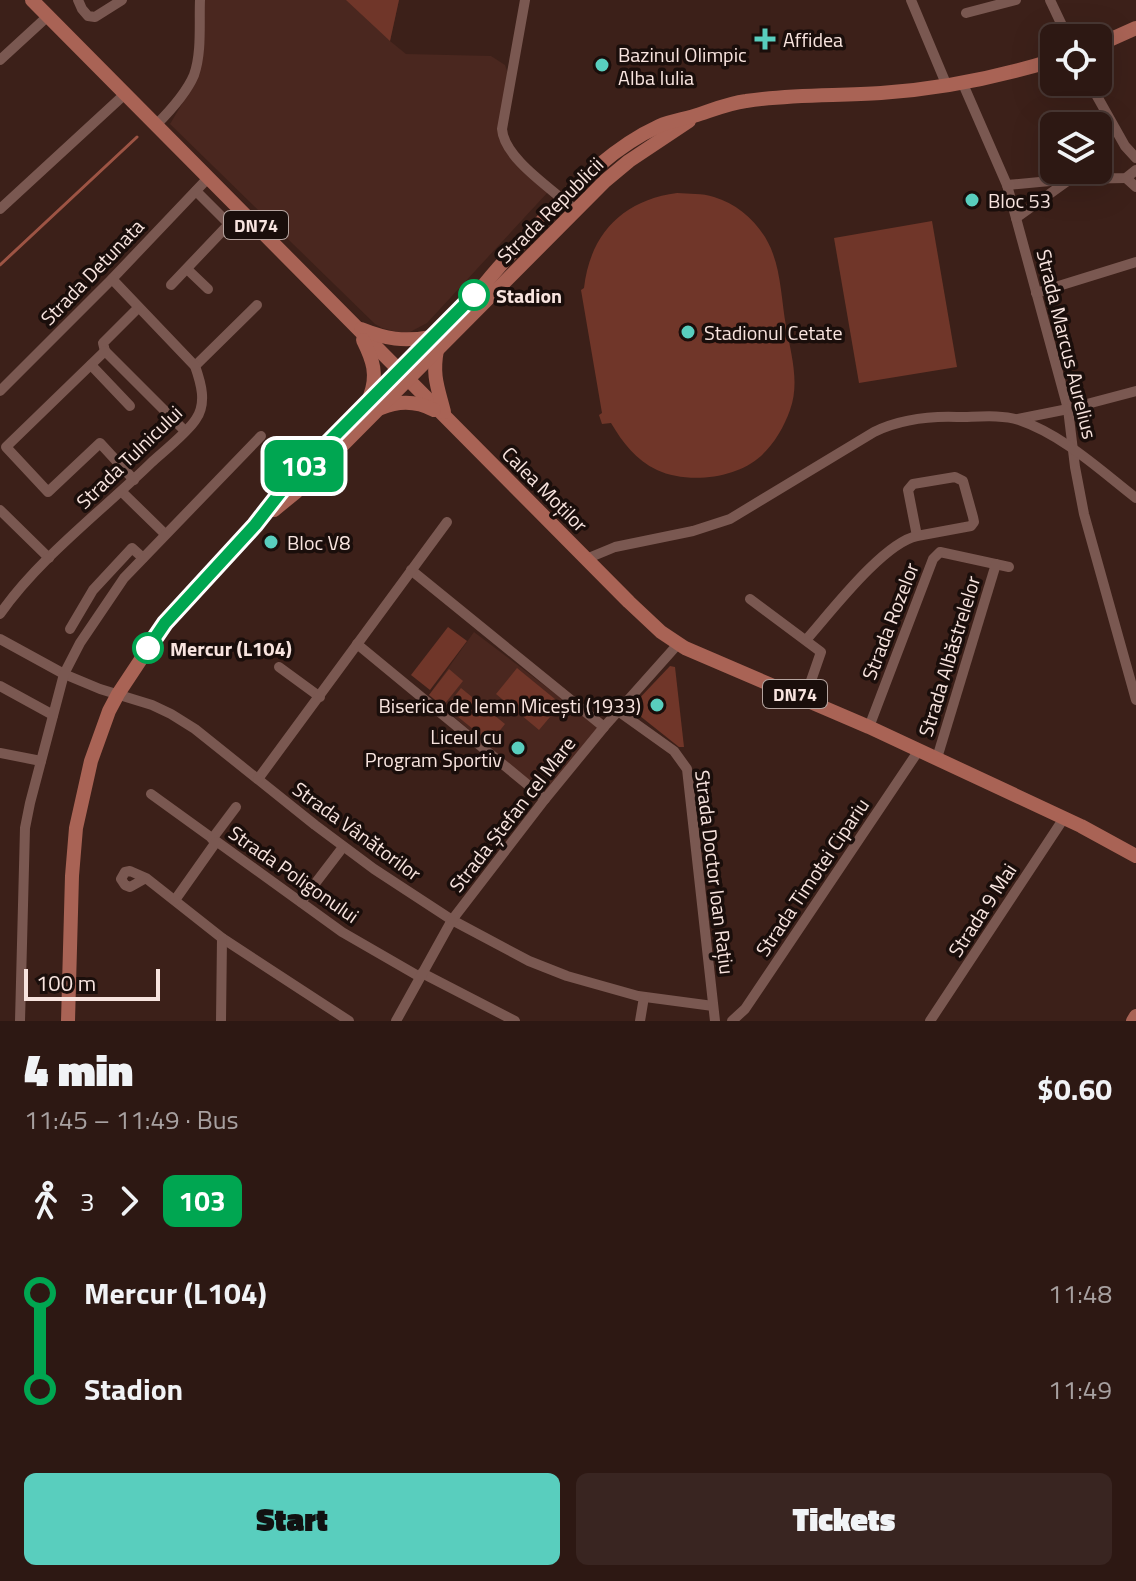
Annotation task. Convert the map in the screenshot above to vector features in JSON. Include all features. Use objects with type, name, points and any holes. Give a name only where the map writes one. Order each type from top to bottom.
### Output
[{"type":"main road","name":"Calea Moților","points":[[32,0],[586,559],[645,617],[678,644],[937,758],[1098,834],[1136,856]]},
{"type":"main road","points":[[1112,39],[1136,28]]},
{"type":"main road","name":"Strada Republicii","points":[[434,343],[499,265],[591,171],[610,155],[669,122],[747,101],[882,93],[963,84],[1040,64]]},
{"type":"main road","name":"Strada Republicii","points":[[434,343],[523,265],[575,210],[629,161],[696,116]]},
{"type":"main road","points":[[355,326],[388,339],[434,343]]},
{"type":"main road","points":[[355,326],[370,354],[375,372],[372,405]]},
{"type":"main road","points":[[68,1021],[76,828],[91,761],[118,694],[165,623],[255,525],[296,492],[372,405],[434,343]]},
{"type":"main road","points":[[434,343],[435,382],[445,416]]},
{"type":"main road","points":[[372,405],[414,403],[445,416]]},
{"type":"street","points":[[78,0],[88,16],[95,17],[122,0]]},
{"type":"street","points":[[156,125],[172,109],[194,74],[198,58],[200,0]]},
{"type":"street","points":[[525,0],[503,137],[527,168],[575,210]]},
{"type":"street","points":[[911,0],[947,86]]},
{"type":"street","points":[[966,13],[1016,0]]},
{"type":"street","points":[[1050,0],[1061,24]]},
{"type":"street","points":[[0,60],[48,16]]},
{"type":"street","name":"Strada Marcus Aurelius","points":[[963,84],[1007,185],[1068,409],[1073,449],[1136,498]]},
{"type":"street","points":[[0,209],[125,94]]},
{"type":"street","points":[[1097,96],[1136,158]]},
{"type":"street","points":[[1112,178],[1126,178],[1136,170]]},
{"type":"street","name":"Strada Detunata","points":[[0,391],[209,177]]},
{"type":"street","points":[[1126,178],[1136,187]]},
{"type":"street","points":[[1007,185],[1040,182]]},
{"type":"street","points":[[1016,218],[1064,184]]},
{"type":"street","points":[[171,285],[229,224],[196,191]]},
{"type":"street","points":[[1036,293],[1136,262]]},
{"type":"street","points":[[187,269],[208,289]]},
{"type":"street","points":[[112,279],[195,366],[257,305]]},
{"type":"street","points":[[138,308],[103,343],[105,351],[185,431]]},
{"type":"street","points":[[105,351],[6,447],[48,492],[100,443],[134,480]]},
{"type":"street","points":[[91,365],[130,406]]},
{"type":"street","name":"Strada Tulnicului","points":[[0,614],[49,558],[196,419],[202,403],[201,383],[195,366]]},
{"type":"street","points":[[586,559],[615,547],[693,531],[730,519],[888,425],[935,417],[1016,419],[1136,391]]},
{"type":"street","points":[[1016,419],[1073,449],[1084,514],[1136,700]]},
{"type":"street","points":[[20,1021],[25,828],[64,674],[75,651],[124,578],[261,436]]},
{"type":"street","points":[[806,640],[879,559],[909,538],[971,526],[974,522],[963,481],[955,477],[909,487],[917,536]]},
{"type":"street","points":[[122,492],[165,534]]},
{"type":"street","points":[[0,510],[49,558]]},
{"type":"street","points":[[258,779],[447,522]]},
{"type":"street","points":[[70,629],[93,590],[132,548],[143,558]]},
{"type":"street","name":"Strada Rozelor","points":[[869,727],[933,559],[940,552],[1009,567]]},
{"type":"street","name":"Strada Albăstrelelor","points":[[937,758],[996,564]]},
{"type":"street","points":[[411,570],[604,727]]},
{"type":"street","points":[[750,599],[821,653],[805,698]]},
{"type":"street","name":"Strada Vânătorilor","points":[[0,639],[64,674],[171,714],[195,729],[343,847],[452,920],[529,961],[548,970],[644,997],[713,1006]]},
{"type":"street","points":[[357,644],[545,799]]},
{"type":"street","name":"Strada Ștefan cel Mare","points":[[396,1021],[452,920],[545,799],[678,644]]},
{"type":"street","points":[[279,667],[320,697]]},
{"type":"street","points":[[0,686],[53,715]]},
{"type":"street","name":"Strada Doctor Ioan Rațiu","points":[[618,711],[674,751],[687,769],[715,1021]]},
{"type":"street","name":"Strada Timotei Cipariu","points":[[732,1021],[745,1009],[919,750]]},
{"type":"street","points":[[0,753],[41,761]]},
{"type":"street","name":"Strada Poligonului","points":[[151,794],[342,932],[515,1021]]},
{"type":"street","points":[[175,900],[236,807]]},
{"type":"street","name":"Strada 9 Mai","points":[[930,1021],[1064,818]]},
{"type":"street","points":[[301,902],[343,847]]},
{"type":"street","points":[[139,878],[175,900],[222,938],[349,1021]]},
{"type":"street","points":[[221,1021],[222,938]]},
{"type":"street","points":[[640,1021],[644,997]]},
{"type":"shaded area","points":[[205,0],[399,0],[390,41],[406,54],[491,56],[505,65],[509,77],[499,139],[511,159],[548,192],[427,323],[401,333],[382,328],[170,124],[198,77]]},
{"type":"shaded area","points":[[346,0],[399,0],[390,41]]},
{"type":"shaded area","name":"Stadionul Cetate","points":[[677,193],[705,195],[724,201],[742,212],[764,235],[778,271],[794,368],[790,410],[770,446],[751,464],[711,477],[682,477],[657,470],[631,450],[611,423],[602,424],[581,290],[593,251],[612,223],[641,203]]},
{"type":"shaded area","points":[[932,221],[957,367],[859,383],[834,238]]},
{"type":"shaded area","points":[[448,627],[467,641],[430,690],[411,675]]},
{"type":"shaded area","points":[[474,632],[599,727],[544,795],[429,695]]},
{"type":"shaded area","points":[[670,666],[675,667],[684,747],[679,747],[635,712],[634,704]]},
{"type":"shaded area","points":[[517,668],[561,704],[539,730],[496,694]]},
{"type":"shaded area","points":[[449,669],[463,681],[443,706],[429,695]]},
{"type":"shaded area","points":[[461,688],[505,724],[490,743],[446,707]]},
{"type":"waterway","points":[[0,265],[137,137]]},
{"type":"bus line","name":"103","points":[[148,648],[165,623],[255,525],[287,484],[474,295]]},
{"type":"place","name":"Affidea","points":[[765,39]]},
{"type":"place","name":"Bazinul Olimpic Alba Iulia","points":[[602,65]]},
{"type":"place","name":"Bloc 53","points":[[972,200]]},
{"type":"place","name":"Stadion","points":[[474,295]]},
{"type":"place","name":"Stadionul Cetate","points":[[688,332]]},
{"type":"place","name":"Bloc V8","points":[[271,542]]},
{"type":"place","name":"Mercur (L104)","points":[[148,648]]},
{"type":"place","name":"Biserica de lemn Micești (1933)","points":[[657,705]]},
{"type":"place","name":"Liceul cu Program Sportiv","points":[[518,748]]}]
